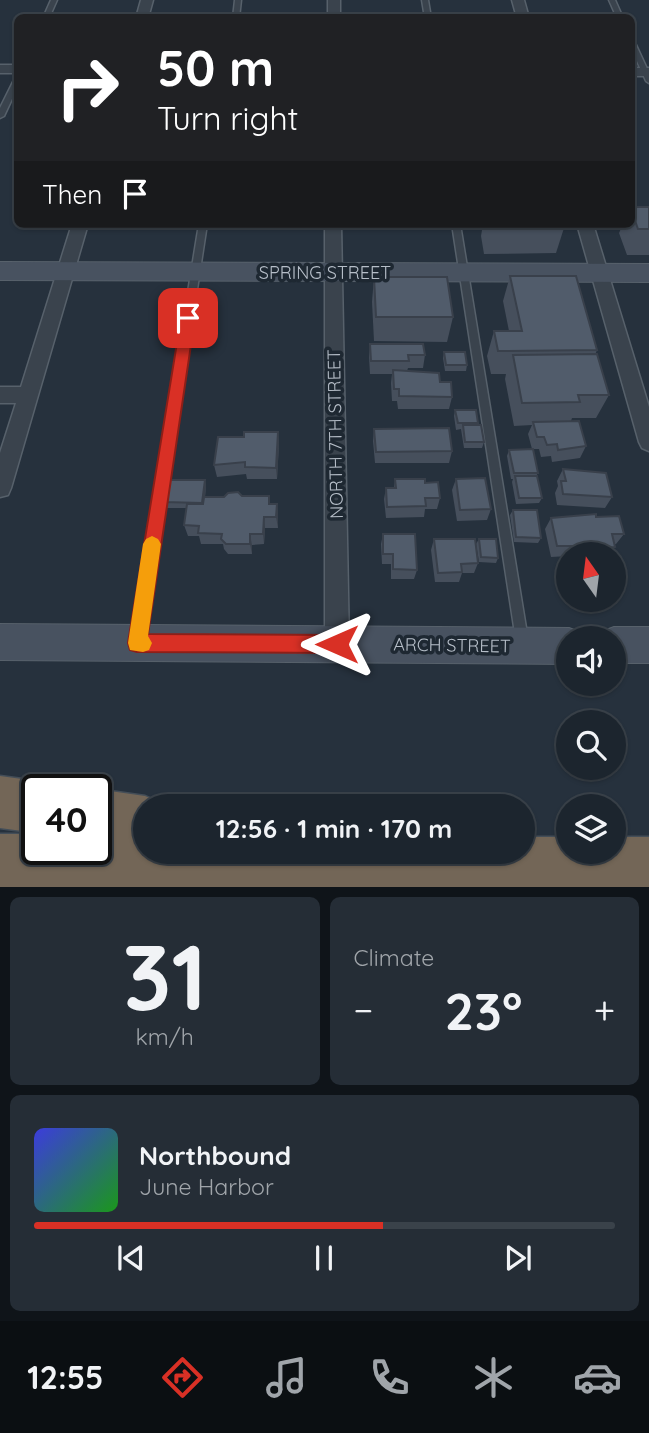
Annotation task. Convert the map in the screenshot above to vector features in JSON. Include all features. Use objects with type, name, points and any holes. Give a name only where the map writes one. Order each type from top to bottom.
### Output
[{"type":"highway","points":[[0,802],[21,805]]},
{"type":"highway","points":[[112,817],[133,820]]},
{"type":"highway","points":[[0,861],[133,862]]},
{"type":"highway","points":[[535,864],[649,864]]},
{"type":"main road","name":"SPRING STREET","points":[[0,271],[649,273]]},
{"type":"main road","name":"ARCH STREET","points":[[0,642],[556,646]]},
{"type":"main road","points":[[626,645],[649,645]]},
{"type":"street","points":[[0,488],[79,228]]},
{"type":"street","name":"NORTH 7TH STREET","points":[[333,228],[337,644]]},
{"type":"street","points":[[586,228],[649,442]]},
{"type":"street","points":[[0,395],[29,395]]},
{"type":"lane","points":[[635,51],[644,74]]},
{"type":"lane","points":[[0,116],[14,86]]},
{"type":"lane","points":[[137,643],[202,228]]},
{"type":"lane","points":[[457,228],[523,646]]},
{"type":"building","points":[[635,207],[649,207],[649,229],[638,229]]},
{"type":"building","points":[[490,228],[564,228],[490,229]]},
{"type":"building","points":[[510,276],[576,276],[597,350],[498,351],[494,331],[522,331]]},
{"type":"building","points":[[374,277],[447,277],[453,317],[376,317]]},
{"type":"building","points":[[370,344],[423,344],[425,355],[408,355],[409,361],[371,361]]},
{"type":"building","points":[[444,352],[465,352],[467,365],[446,365]]},
{"type":"building","points":[[597,354],[609,395],[578,395],[580,402],[522,403],[513,355]]},
{"type":"building","points":[[393,370],[439,373],[440,382],[451,382],[452,397],[399,396],[399,389],[394,389]]},
{"type":"building","points":[[455,410],[476,410],[478,423],[458,423]]},
{"type":"building","points":[[579,421],[586,446],[558,450],[557,444],[547,445],[544,437],[537,437],[533,422]]},
{"type":"building","points":[[463,425],[481,425],[484,442],[465,442]]},
{"type":"building","points":[[449,428],[452,451],[376,452],[374,429]]},
{"type":"building","points":[[244,432],[278,432],[276,468],[245,467],[245,462],[214,465],[218,437],[244,437]]},
{"type":"building","points":[[533,449],[538,473],[514,473],[509,450]]},
{"type":"building","points":[[563,469],[606,473],[612,497],[563,494],[561,481],[566,481]]},
{"type":"building","points":[[515,476],[537,476],[542,498],[519,498]]},
{"type":"building","points":[[485,478],[491,509],[460,510],[456,479]]},
{"type":"building","points":[[395,479],[438,482],[440,498],[425,498],[426,506],[387,507],[386,488],[396,488]]},
{"type":"building","points":[[168,480],[205,480],[202,503],[164,502]]},
{"type":"building","points":[[238,492],[242,496],[269,496],[269,504],[277,504],[276,517],[264,517],[263,534],[250,534],[250,544],[226,544],[221,539],[222,534],[198,533],[199,526],[184,525],[187,504],[203,504],[204,497],[224,497],[228,493]]},
{"type":"building","points":[[513,510],[537,510],[541,538],[516,537]]},
{"type":"building","points":[[596,514],[596,517],[619,516],[624,534],[612,534],[614,542],[556,542],[551,518]]},
{"type":"building","points":[[383,534],[415,534],[417,570],[393,569],[393,554],[383,554]]},
{"type":"building","points":[[434,539],[475,539],[478,563],[461,564],[462,572],[438,573]]},
{"type":"building","points":[[479,539],[496,539],[498,558],[481,557]]},
{"type":"slow traffic","points":[[143,643],[137,643],[152,544]]},
{"type":"route","points":[[188,318],[137,643],[337,644]]}]
